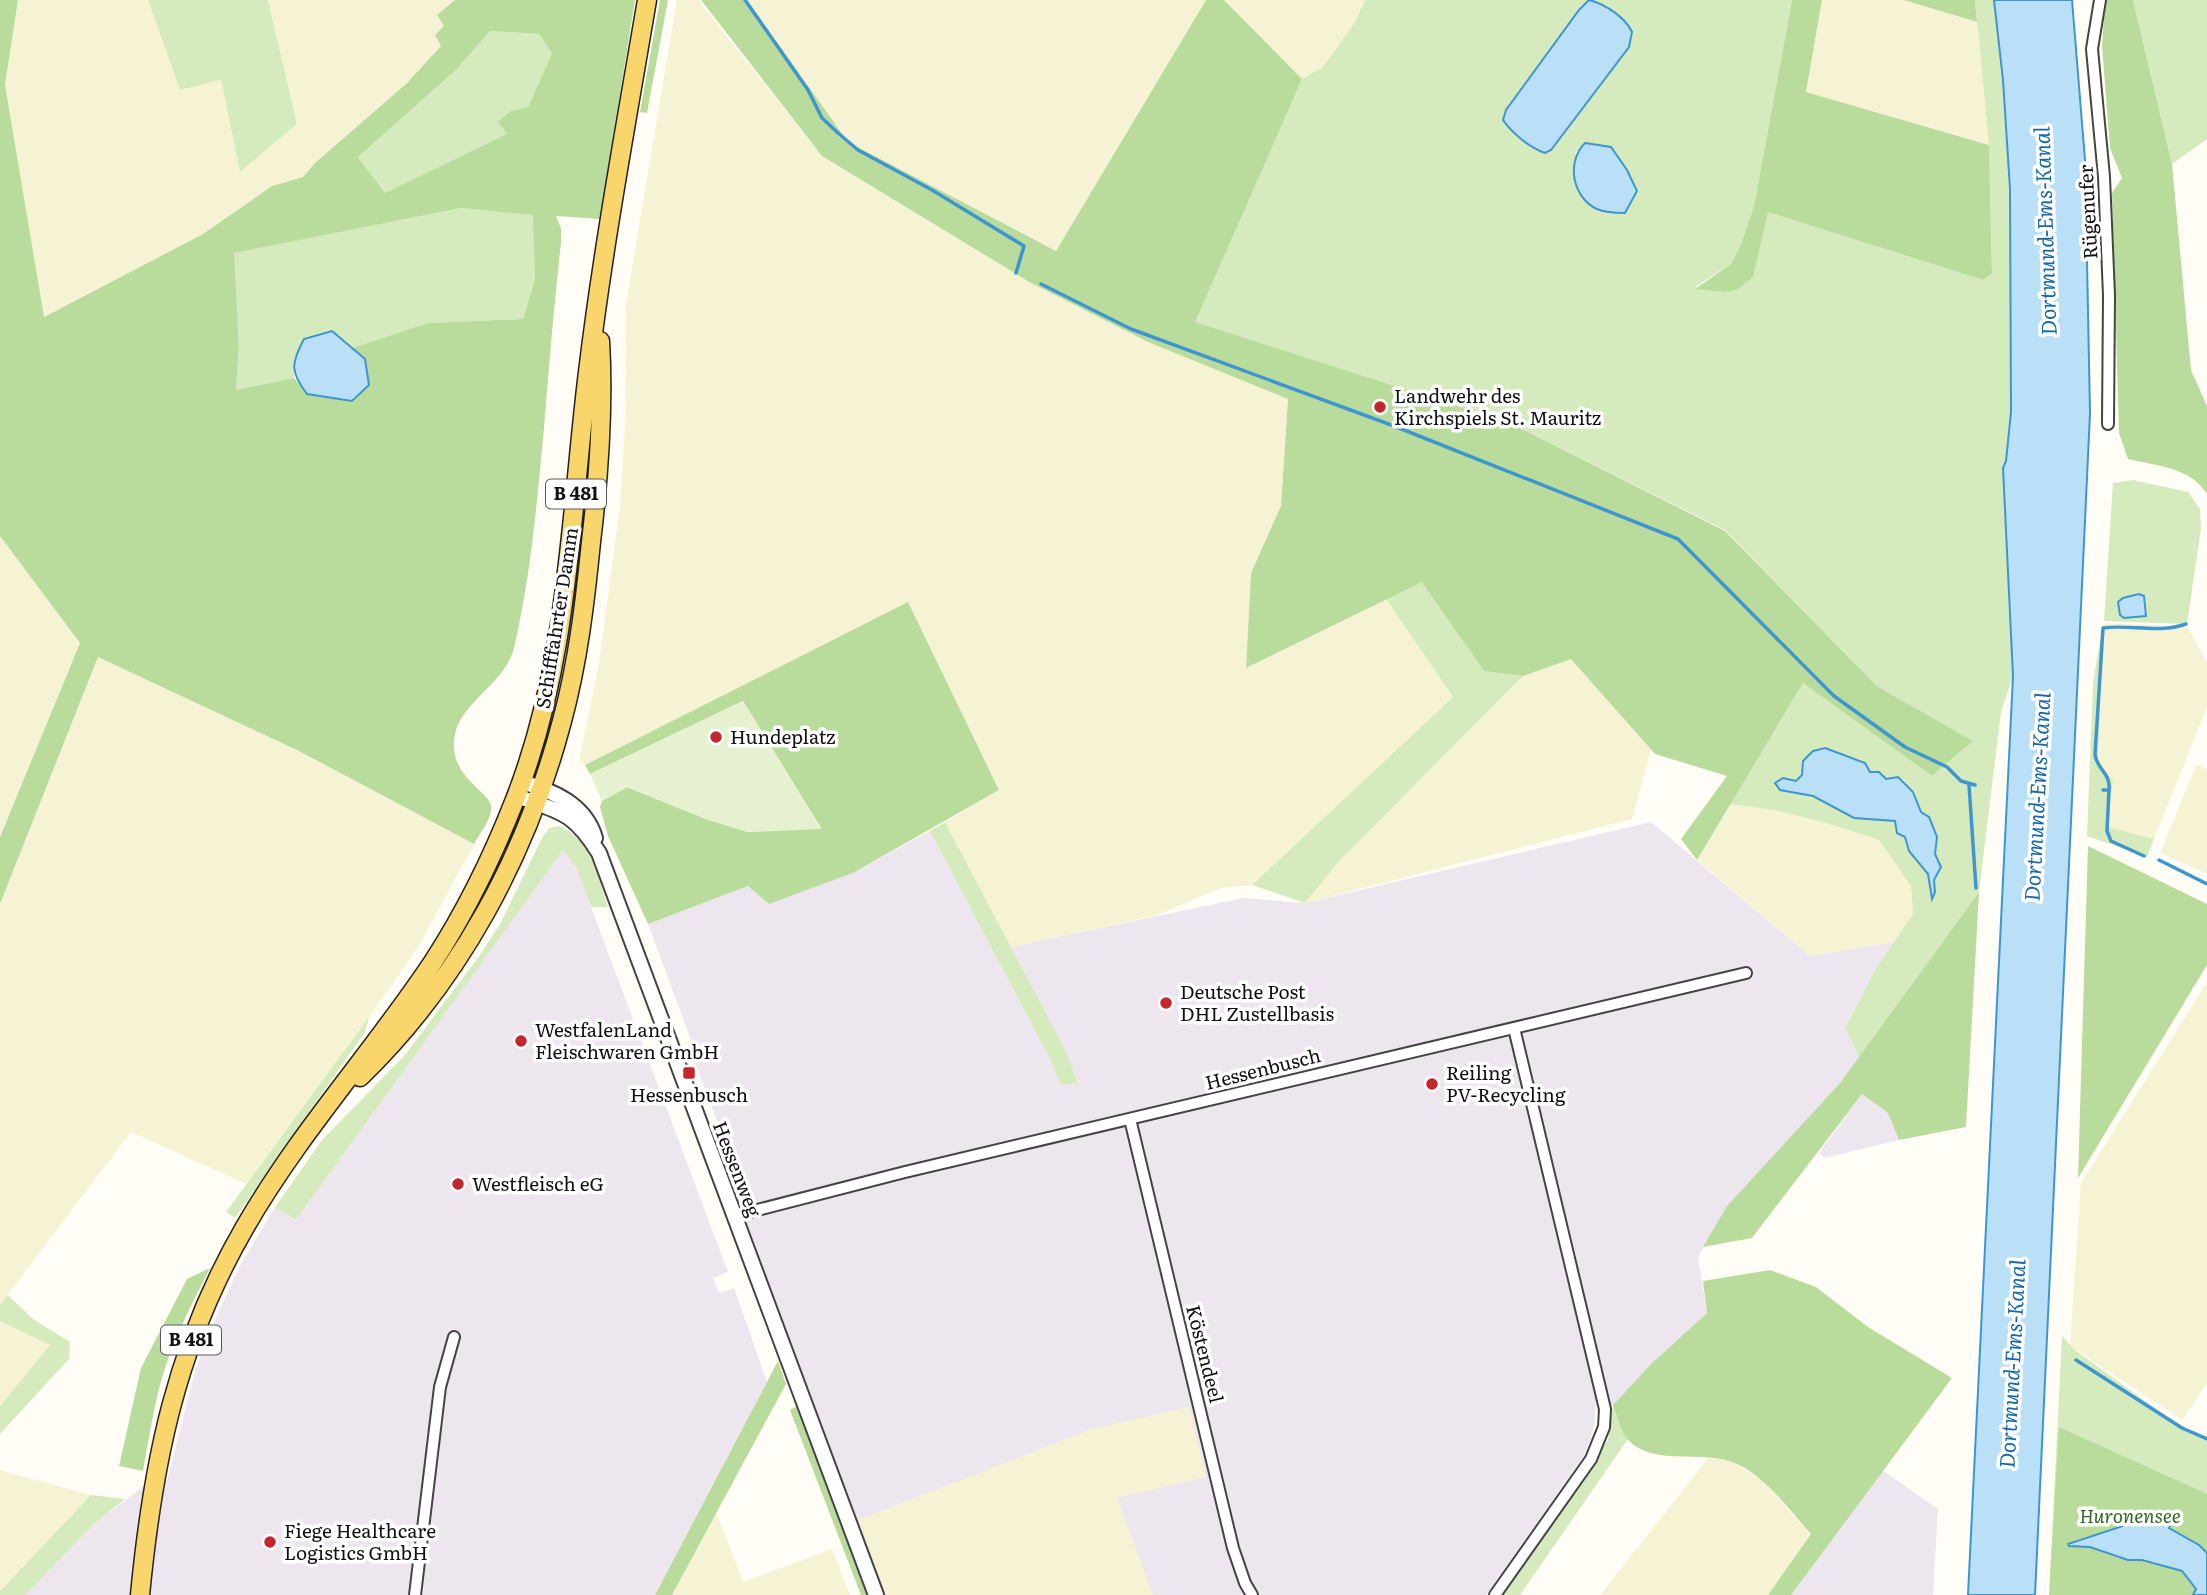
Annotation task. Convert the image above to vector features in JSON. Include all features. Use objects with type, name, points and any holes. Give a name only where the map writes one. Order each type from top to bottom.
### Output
[{"type":"main road","name":"Schifffahrter Damm","points":[[140,1595],[153,1483],[165,1425],[190,1343],[207,1301],[244,1228],[287,1162],[425,973],[460,918],[490,860],[519,789],[541,723],[560,634],[573,534],[587,375],[613,195],[647,0]]},
{"type":"main road","name":"Schifffahrter Damm","points":[[322,1114],[414,1020],[442,984],[495,894],[538,795],[563,719],[585,601],[598,476],[601,413],[597,306]]},
{"type":"street","name":"Rügenufer","points":[[2100,0],[2092,49],[2104,177],[2109,295],[2108,424]]},
{"type":"street","name":"Hessenweg","points":[[519,789],[538,795],[571,817],[599,853],[876,1595]]},
{"type":"street","name":"Hessenbusch","points":[[734,1216],[905,1172],[1746,973]]},
{"type":"street","points":[[1494,1595],[1591,1459],[1604,1427],[1605,1409],[1514,1028]]},
{"type":"street","name":"Köstendeel","points":[[1130,1119],[1233,1548],[1252,1595]]},
{"type":"street","points":[[415,1595],[440,1387],[454,1337]]},
{"type":"shaded area","points":[[18,0],[148,0],[180,90],[221,80],[240,172],[297,124],[268,0],[456,0],[445,26],[435,35],[441,46],[407,83],[315,163],[303,177],[272,186],[203,234],[43,317],[5,85]]},
{"type":"shaded area","points":[[677,0],[698,0],[822,156],[1031,283],[1148,342],[1288,399],[1281,506],[1251,573],[1246,668],[1386,599],[1453,697],[1252,885],[1221,888],[1155,916],[1010,947],[945,822],[999,790],[908,603],[585,765],[579,760],[599,664],[620,506],[626,412],[626,306]]},
{"type":"shaded area","points":[[747,0],[1206,0],[1056,251],[848,142]]},
{"type":"shaded area","points":[[1224,0],[1365,0],[1355,22],[1323,67],[1302,79]]},
{"type":"shaded area","points":[[1822,0],[1904,0],[1977,22],[1989,145],[1806,92]]},
{"type":"shaded area","points":[[0,536],[80,643],[0,837]]},
{"type":"shaded area","points":[[2103,623],[2188,627],[2207,663],[2207,707],[2154,839],[2108,827],[2113,780],[2098,762]]},
{"type":"shaded area","points":[[98,657],[299,751],[474,844],[419,946],[246,1184],[131,1132],[0,1305],[0,904]]},
{"type":"shaded area","points":[[1571,658],[1651,750],[1632,819],[1305,903],[1340,860],[1523,676]]},
{"type":"shaded area","points":[[2196,765],[2207,769],[2207,874],[2160,853]]},
{"type":"shaded area","points":[[1730,804],[1774,810],[1879,840],[1911,886],[1913,914],[1894,942],[1810,956],[1697,860]]},
{"type":"shaded area","points":[[1651,822],[1810,956],[1894,942],[1876,968],[1845,1026],[1859,1057],[1840,1083],[1727,1206],[1698,1257],[1707,1313],[1652,1363],[1613,1405],[1595,1406],[1591,1438],[1583,1457],[1486,1595],[882,1595],[744,1218],[745,1196],[692,1054],[695,1051],[648,924],[748,886],[769,904],[853,873],[930,831],[1062,1085],[1078,1082],[1010,947],[1243,898],[1305,903]]},
{"type":"shaded area","points":[[563,849],[576,867],[728,1272],[713,1278],[719,1293],[734,1288],[767,1382],[655,1595],[25,1595],[95,1523],[152,1480],[167,1481],[194,1375],[209,1332],[240,1266],[275,1207],[296,1220]]},
{"type":"shaded area","points":[[2207,982],[2207,1383],[2182,1420],[2070,1346],[2081,1183]]},
{"type":"shaded area","points":[[1862,1094],[1888,1113],[1899,1140],[1825,1158],[1819,1153]]},
{"type":"shaded area","points":[[0,1321],[51,1344],[0,1406]]},
{"type":"shaded area","points":[[1189,1407],[1206,1477],[1117,1498],[1153,1595],[886,1595],[858,1520],[1092,1429]]},
{"type":"shaded area","points":[[1710,1456],[1737,1464],[1764,1482],[1811,1535],[1768,1595],[1600,1595]]},
{"type":"shaded area","points":[[0,1470],[91,1495],[0,1591]]},
{"type":"shaded area","points":[[1882,1470],[1938,1509],[1933,1595],[1791,1595]]},
{"type":"shaded area","points":[[716,1511],[743,1582],[832,1549],[850,1595],[672,1595]]},
{"type":"green space","points":[[0,0],[18,0],[5,85],[44,317],[203,234],[272,186],[303,177],[315,163],[407,83],[441,46],[435,35],[444,26],[437,15],[455,0],[635,0],[600,219],[556,216],[561,228],[561,243],[539,483],[529,566],[514,648],[502,672],[466,711],[455,734],[454,750],[458,764],[491,805],[488,820],[474,844],[299,751],[98,657],[0,904],[0,837],[80,643],[0,536]],"holes":[[[490,31],[539,34],[552,53],[528,107],[511,111],[498,122],[507,134],[385,193],[358,157],[456,70]],[[461,208],[533,215],[535,279],[523,319],[428,323],[352,348],[365,360],[307,394],[294,378],[236,390],[239,347],[234,253]]]},
{"type":"green space","points":[[148,0],[268,0],[297,124],[240,172],[221,80],[180,90]]},
{"type":"green space","points":[[660,0],[668,0],[647,113],[640,112]]},
{"type":"green space","points":[[701,0],[747,0],[848,142],[1056,251],[1206,0],[1224,0],[1302,79],[1195,322],[1510,423],[1725,531],[1877,686],[1973,741],[1932,776],[1803,683],[1697,860],[1681,839],[1727,776],[1655,754],[1571,659],[1523,676],[1484,671],[1422,582],[1246,668],[1251,573],[1281,506],[1288,399],[1148,342],[1031,283],[822,156]]},
{"type":"green space","points":[[1365,0],[1589,0],[1792,0],[1754,206],[1731,264],[1695,287],[1726,292],[1768,212],[1983,280],[1992,272],[1989,145],[1975,0],[1994,0],[2003,80],[2010,189],[2011,412],[2003,468],[2013,676],[2001,712],[1979,892],[1859,1057],[1845,1027],[1876,968],[1913,914],[1911,886],[1879,840],[1774,810],[1730,804],[1803,683],[1932,776],[1973,741],[1877,686],[1725,530],[1510,423],[1194,322],[1302,79],[1323,67],[1355,22]],"holes":[[[1589,0],[1599,3],[1629,47],[1551,150],[1545,153]],[[1585,143],[1611,147],[1637,191],[1625,213],[1598,210],[1575,153]]]},
{"type":"green space","points":[[1792,0],[1822,0],[1806,92],[1989,145],[1992,273],[1983,280],[1768,212],[1753,277],[1738,289],[1725,292],[1695,289],[1731,264],[1754,206]]},
{"type":"green space","points":[[1904,0],[1975,0],[1977,22]]},
{"type":"green space","points":[[2105,0],[2133,0],[2172,164],[2191,370],[2207,406],[2207,494],[2192,478],[2182,473],[2128,459],[2119,433],[2112,193],[2122,178],[2110,148],[2102,46]]},
{"type":"green space","points":[[2133,0],[2207,0],[2207,139],[2172,164]]},
{"type":"green space","points":[[490,31],[539,34],[552,53],[528,107],[511,111],[508,134],[385,193],[358,157],[456,70]]},
{"type":"green space","points":[[461,208],[534,214],[535,279],[523,319],[428,323],[352,348],[332,331],[294,357],[294,378],[236,390],[239,347],[233,253]]},
{"type":"green space","points":[[2133,480],[2188,492],[2200,509],[2201,528],[2187,624],[2104,621],[2113,483]]},
{"type":"green space","points":[[1422,581],[1484,671],[1523,676],[1340,860],[1305,903],[1252,885],[1453,697],[1386,599]]},
{"type":"green space","points":[[908,602],[999,790],[853,873],[769,904],[748,886],[648,924],[608,836],[600,807],[602,801],[627,787],[706,819],[748,832],[821,828],[743,701],[590,774],[585,765]]},
{"type":"green space","points":[[2103,623],[2098,762],[2113,780],[2108,827],[2154,839],[2147,857],[2087,836],[2093,683]]},
{"type":"green space","name":"Hundeplatz","points":[[743,701],[821,829],[748,832],[706,819],[627,787],[602,801],[590,774]]},
{"type":"green space","points":[[945,822],[1065,1050],[1078,1083],[1061,1085],[1051,1061],[930,831]]},
{"type":"green space","points":[[559,826],[570,832],[586,849],[597,872],[608,907],[591,907],[576,867],[563,850],[296,1220],[275,1207],[322,1140],[405,1055],[480,955],[500,924],[542,838],[549,828]]},
{"type":"green space","points":[[2088,846],[2207,904],[2207,965],[2078,1178]]},
{"type":"green space","points":[[1979,892],[1966,1127],[1899,1140],[1888,1113],[1862,1094],[1752,1238],[1703,1247],[1727,1206],[1840,1083]]},
{"type":"green space","points":[[369,1017],[365,1032],[235,1218],[226,1212]]},
{"type":"green space","points":[[210,1268],[179,1331],[164,1371],[143,1471],[119,1466],[141,1368],[187,1279]]},
{"type":"green space","points":[[1770,1270],[1816,1287],[1868,1327],[1952,1378],[1791,1595],[1768,1595],[1811,1534],[1777,1495],[1758,1477],[1737,1464],[1710,1457],[1666,1456],[1639,1448],[1626,1437],[1613,1405],[1652,1363],[1707,1313],[1703,1281]]},
{"type":"green space","points":[[8,1295],[33,1319],[70,1342],[69,1359],[0,1434],[0,1406],[50,1345],[0,1321],[0,1305]]},
{"type":"green space","name":"Huronensee","points":[[2062,1336],[2075,1350],[2185,1430],[2207,1439],[2207,1595],[2049,1595]]},
{"type":"green space","points":[[778,1361],[786,1384],[672,1595],[655,1595]]},
{"type":"green space","points":[[1613,1405],[1628,1439],[1520,1595],[1500,1595],[1608,1440]]},
{"type":"green space","points":[[797,1406],[868,1595],[861,1595],[790,1410]]},
{"type":"green space","points":[[2059,1427],[2207,1494],[2207,1553],[2199,1545],[2169,1528],[2164,1517],[2149,1517],[2068,1544],[2090,1547],[2128,1560],[2142,1560],[2183,1571],[2196,1589],[2193,1595],[2049,1595]]},
{"type":"green space","points":[[91,1495],[125,1499],[95,1523],[25,1595],[0,1595],[0,1591]]},
{"type":"water","points":[[1589,0],[1608,8],[1625,21],[1632,32],[1629,47],[1551,150],[1545,153],[1522,140],[1503,120],[1506,110]]},
{"type":"water","name":"Dortmund-Ems-Kanal","points":[[1994,0],[2072,0],[2085,160],[2090,413],[2035,1595],[1968,1595],[2013,676],[2003,468],[2011,412],[2010,189],[2003,80]]},
{"type":"water","points":[[1585,143],[1611,147],[1627,170],[1637,191],[1625,213],[1597,209],[1577,188],[1574,179],[1575,160]]},
{"type":"water","points":[[332,331],[365,359],[369,385],[352,401],[307,394],[295,373],[295,361],[304,339]]},
{"type":"water","points":[[2139,594],[2144,596],[2146,616],[2124,618],[2120,615],[2118,602]]},
{"type":"water","points":[[1825,748],[1865,763],[1870,772],[1879,772],[1886,779],[1898,777],[1913,792],[1921,812],[1929,817],[1937,837],[1935,854],[1941,867],[1934,880],[1935,892],[1932,899],[1928,874],[1909,851],[1905,837],[1897,833],[1895,821],[1854,818],[1813,796],[1780,790],[1775,783],[1783,778],[1796,781],[1802,775],[1803,761],[1813,751]]},
{"type":"water","name":"Huronensee","points":[[2150,1517],[2164,1517],[2171,1523],[2169,1528],[2199,1545],[2207,1553],[2207,1595],[2193,1595],[2196,1589],[2182,1571],[2142,1560],[2128,1560],[2090,1547],[2068,1544]]},
{"type":"waterway","points":[[745,0],[808,90],[822,118],[858,150],[932,190],[1024,246],[1016,273]]},
{"type":"waterway","points":[[1041,284],[1131,329],[1394,426],[1678,539],[1834,696],[1905,747],[1947,767],[1961,781],[1975,785]]},
{"type":"waterway","points":[[2103,790],[2109,790],[2109,784],[2095,755],[2103,628],[2155,629],[2186,624]]},
{"type":"waterway","points":[[1969,785],[1976,888]]},
{"type":"waterway","points":[[2109,790],[2107,831],[2111,841],[2144,856]]},
{"type":"waterway","points":[[2159,860],[2207,884]]},
{"type":"waterway","points":[[2076,1360],[2182,1428],[2207,1439]]},
{"type":"place","name":"Landwehr des Kirchspiels St. Mauritz","points":[[1380,407]]},
{"type":"place","name":"Hundeplatz","points":[[716,737]]},
{"type":"place","name":"Deutsche Post DHL Zustellbasis","points":[[1166,1003]]},
{"type":"place","name":"WestfalenLand Fleischwaren GmbH","points":[[521,1041]]},
{"type":"place","name":"Hessenbusch","points":[[689,1073]]},
{"type":"place","name":"Reiling PV-Recycling","points":[[1432,1084]]},
{"type":"place","name":"Westfleisch eG","points":[[458,1184]]},
{"type":"place","name":"Fiege Healthcare Logistics GmbH","points":[[270,1542]]}]
